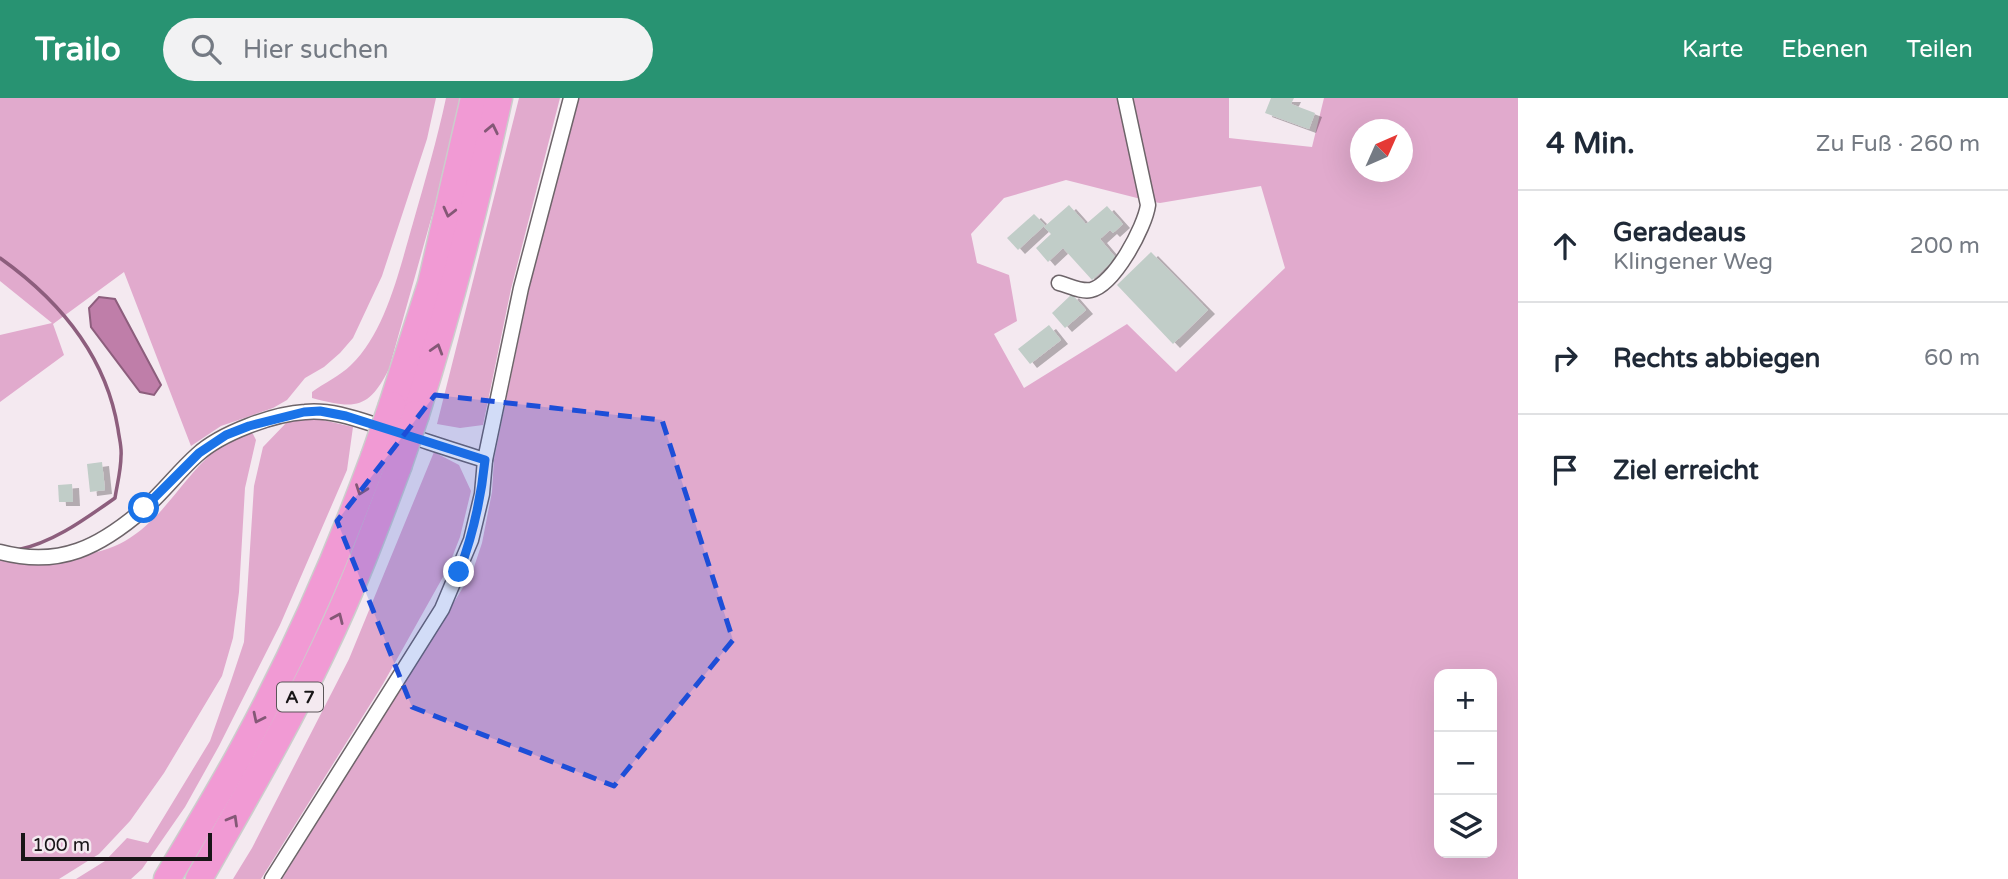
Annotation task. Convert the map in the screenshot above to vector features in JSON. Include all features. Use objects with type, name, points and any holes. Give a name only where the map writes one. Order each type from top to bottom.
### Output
[{"type":"highway","name":"A 7","points":[[199,879],[269,757],[324,649],[359,570],[398,467],[404,410],[474,98]]},
{"type":"highway","name":"A 7","points":[[167,879],[246,744],[301,632],[349,523],[374,457],[404,410],[439,343],[474,214],[499,98]]},
{"type":"highway","name":"A 7","points":[[152,879],[181,837],[204,817]]},
{"type":"street","points":[[272,879],[442,609],[471,540],[521,288],[571,98]]},
{"type":"street","points":[[1059,283],[1083,291],[1101,286],[1137,239],[1146,219],[1147,205],[1125,98]]},
{"type":"street","points":[[0,552],[18,556],[59,557],[85,550],[144,508],[199,453],[226,435],[297,413],[320,411],[346,416],[485,460]]},
{"type":"highlighted area","points":[[435,395],[662,420],[733,640],[614,786],[412,707],[337,521]]},
{"type":"shaded area","points":[[0,98],[436,98],[427,139],[382,276],[353,338],[324,367],[305,378],[287,400],[273,408],[221,426],[191,446],[124,272],[53,324],[64,355],[0,402],[0,335],[52,323],[0,281]]},
{"type":"shaded area","points":[[446,98],[460,98],[435,205],[389,369],[374,392],[359,403],[339,404],[312,398],[312,392],[347,369],[363,351],[383,317],[403,259]]},
{"type":"shaded area","points":[[519,98],[560,98],[511,289],[483,425],[460,428],[437,424]]},
{"type":"shaded area","points":[[579,98],[1118,98],[1141,199],[1066,180],[1004,198],[971,234],[977,263],[1009,275],[1017,321],[994,334],[1024,388],[1127,324],[1176,372],[1285,268],[1261,186],[1154,202],[1131,98],[1229,98],[1229,138],[1312,147],[1324,98],[1518,98],[1518,879],[282,879],[472,573],[482,543],[492,492],[494,459],[529,289]]},
{"type":"shaded area","points":[[99,297],[115,299],[161,385],[154,395],[140,392],[91,327],[89,308]]},
{"type":"shaded area","points":[[314,418],[353,427],[347,470],[280,625],[219,746],[185,807],[142,869],[131,879],[76,879],[105,861],[127,838],[148,843],[210,741],[244,642],[254,486],[263,447],[288,421]]},
{"type":"shaded area","points":[[247,431],[253,434],[256,440],[245,488],[239,592],[233,638],[222,676],[164,773],[130,821],[99,854],[59,879],[0,879],[0,559],[30,564],[49,563],[69,560],[120,544],[157,515],[211,454]]},
{"type":"shaded area","points":[[434,452],[459,465],[471,491],[460,537],[448,568],[383,684],[261,879],[233,879],[252,848],[349,659]]},
{"type":"building","points":[[1271,98],[1294,98],[1291,104],[1315,113],[1309,129],[1265,113]]},
{"type":"building","points":[[1069,205],[1086,224],[1107,206],[1123,224],[1100,239],[1116,258],[1092,280],[1063,248],[1048,262],[1036,248],[1051,234],[1044,227]]},
{"type":"building","points":[[1034,214],[1045,225],[1018,250],[1007,238]]},
{"type":"building","points":[[1151,252],[1208,310],[1173,344],[1117,285]]},
{"type":"building","points":[[1072,294],[1086,310],[1065,328],[1052,313]]},
{"type":"building","points":[[1049,325],[1061,340],[1030,364],[1018,349]]},
{"type":"building","points":[[102,462],[105,490],[90,492],[87,464]]},
{"type":"building","points":[[72,484],[73,502],[59,502],[58,485]]},
{"type":"waterway","points":[[0,258],[42,292],[77,332],[91,354],[112,402],[121,449],[115,498],[56,536],[17,550]]},
{"type":"route","points":[[144,508],[199,453],[226,435],[249,426],[304,412],[320,411],[346,416],[485,460],[482,494],[471,540],[459,572]]}]
